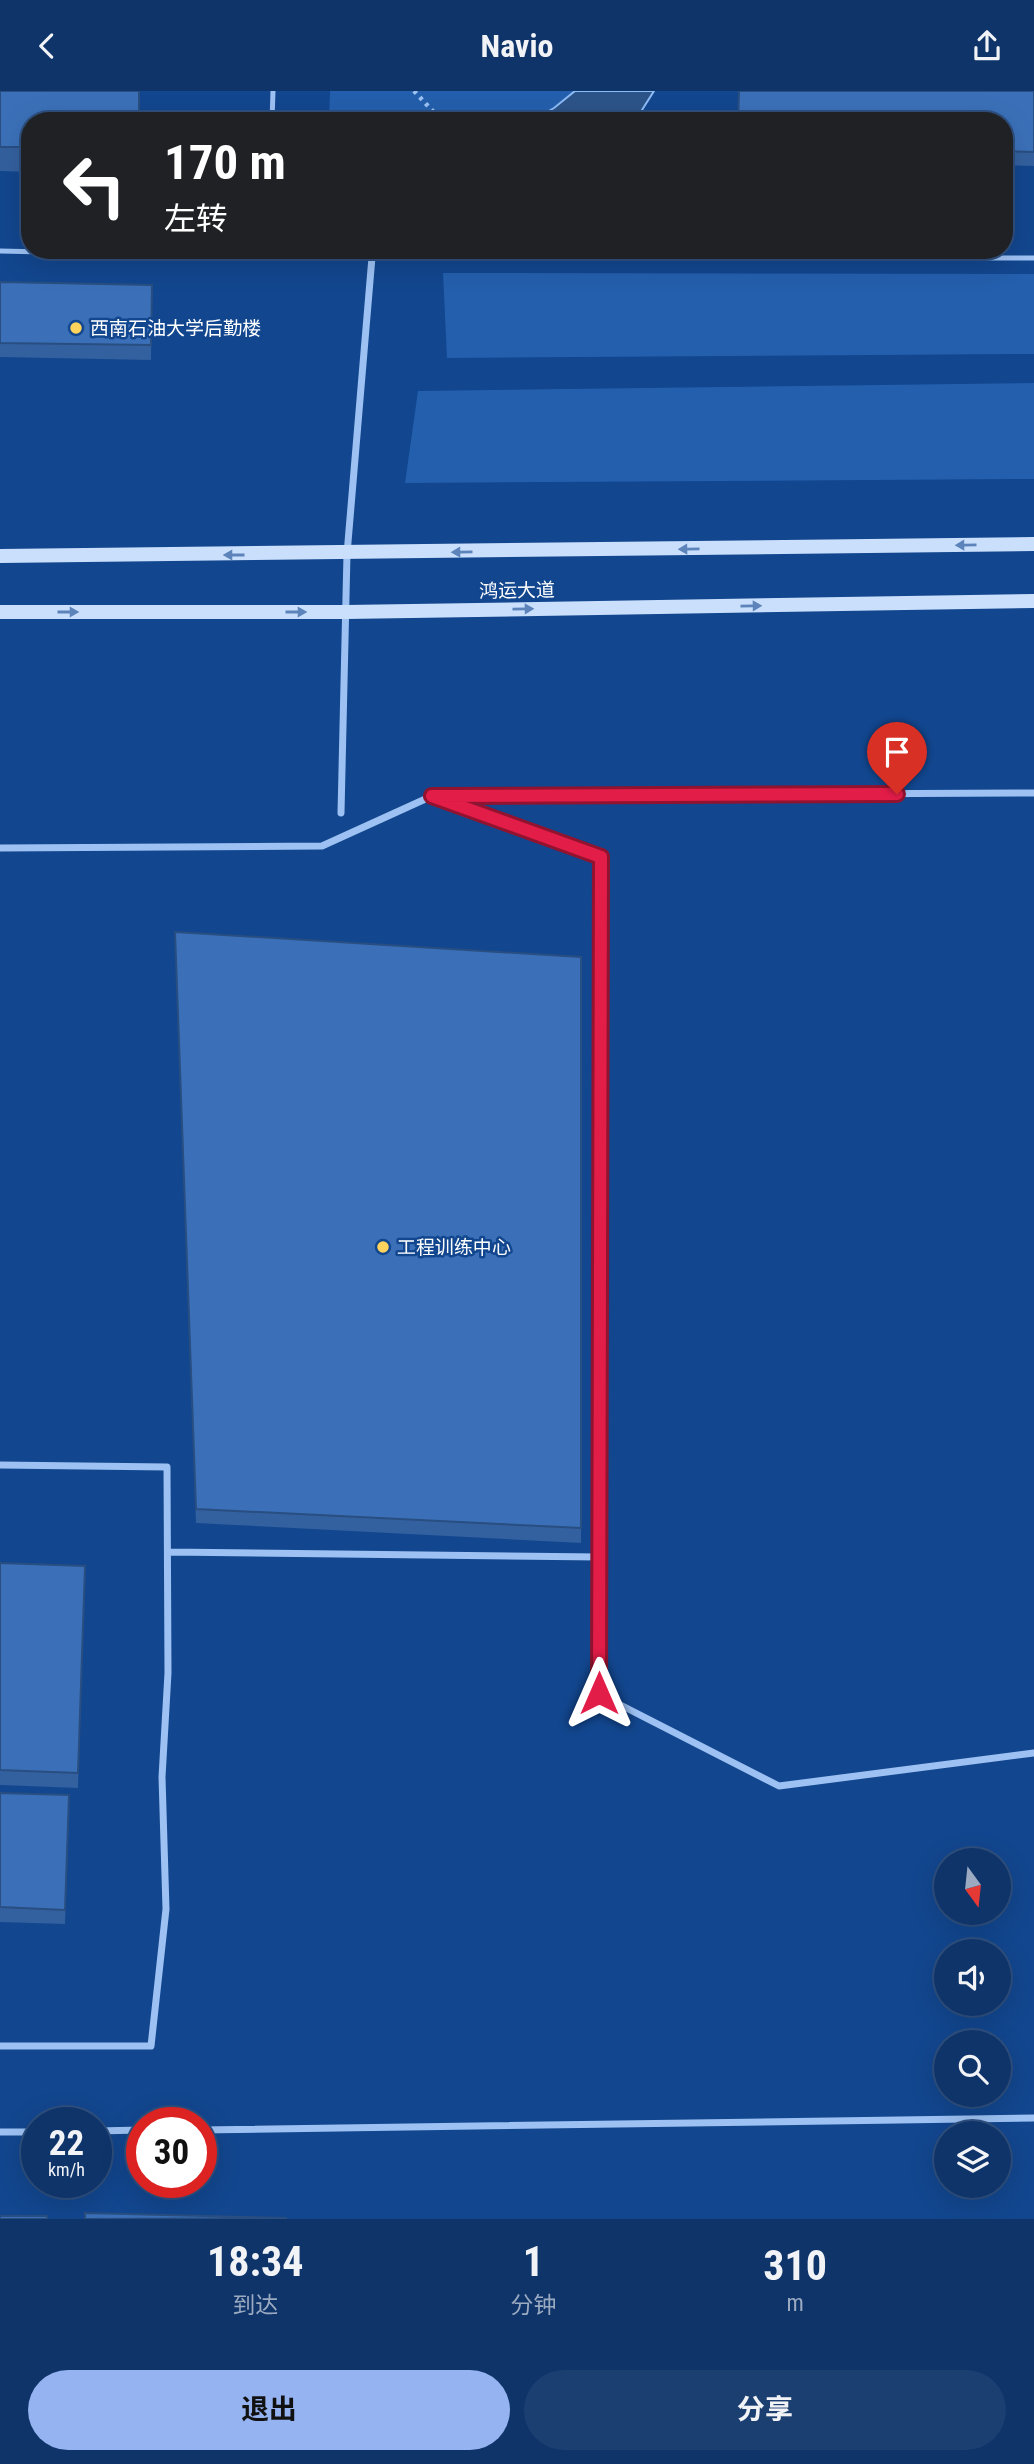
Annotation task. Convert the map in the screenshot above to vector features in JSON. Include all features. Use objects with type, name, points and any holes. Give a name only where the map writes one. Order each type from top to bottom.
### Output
[{"type":"main road","name":"鸿运大道","points":[[0,556],[1034,544]]},
{"type":"main road","name":"鸿运大道","points":[[0,612],[346,612],[1034,601]]},
{"type":"street","points":[[341,813],[347,554],[372,259]]},
{"type":"street","points":[[0,849],[322,846],[432,796],[1034,793]]},
{"type":"street","points":[[432,796],[601,857],[599,1693],[779,1786],[1034,1753]]},
{"type":"street","points":[[0,1465],[167,1467],[169,1673],[162,1777],[166,1909],[151,2046],[0,2046]]},
{"type":"street","points":[[168,1552],[599,1557]]},
{"type":"street","points":[[217,2130],[1034,2117]]},
{"type":"street","points":[[0,2132],[21,2132]]},
{"type":"lane","points":[[272,112],[273,91]]},
{"type":"lane","points":[[0,251],[21,251]]},
{"type":"lane","points":[[1013,258],[1034,258]]},
{"type":"path","points":[[414,91],[434,112]]},
{"type":"shaded area","points":[[330,91],[575,91],[547,112],[329,112]]},
{"type":"shaded area","points":[[575,91],[654,91],[641,112],[547,112]]},
{"type":"shaded area","points":[[443,273],[1034,274],[1034,354],[447,358]]},
{"type":"shaded area","points":[[1034,383],[1034,479],[405,483],[418,391]]},
{"type":"building","points":[[0,91],[139,91],[139,112],[21,112],[21,147],[0,147]]},
{"type":"building","points":[[739,91],[1034,91],[1034,152],[1013,151],[1013,112],[738,112]]},
{"type":"building","name":"西南石油大学后勤楼","points":[[0,282],[152,285],[151,345],[0,343]]},
{"type":"building","name":"工程训练中心","points":[[175,932],[581,957],[581,1528],[196,1509]]},
{"type":"building","points":[[0,1563],[85,1566],[78,1773],[0,1770]]},
{"type":"building","points":[[0,1793],[69,1795],[65,1910],[0,1907]]},
{"type":"building","points":[[85,2213],[287,2218],[85,2219]]},
{"type":"building","points":[[0,2216],[47,2216],[47,2219],[0,2219]]},
{"type":"place","name":"西南石油大学后勤楼","points":[[76,328]]},
{"type":"place","name":"工程训练中心","points":[[383,1247]]},
{"type":"route","points":[[599,1693],[601,857],[432,796],[897,794]]}]
